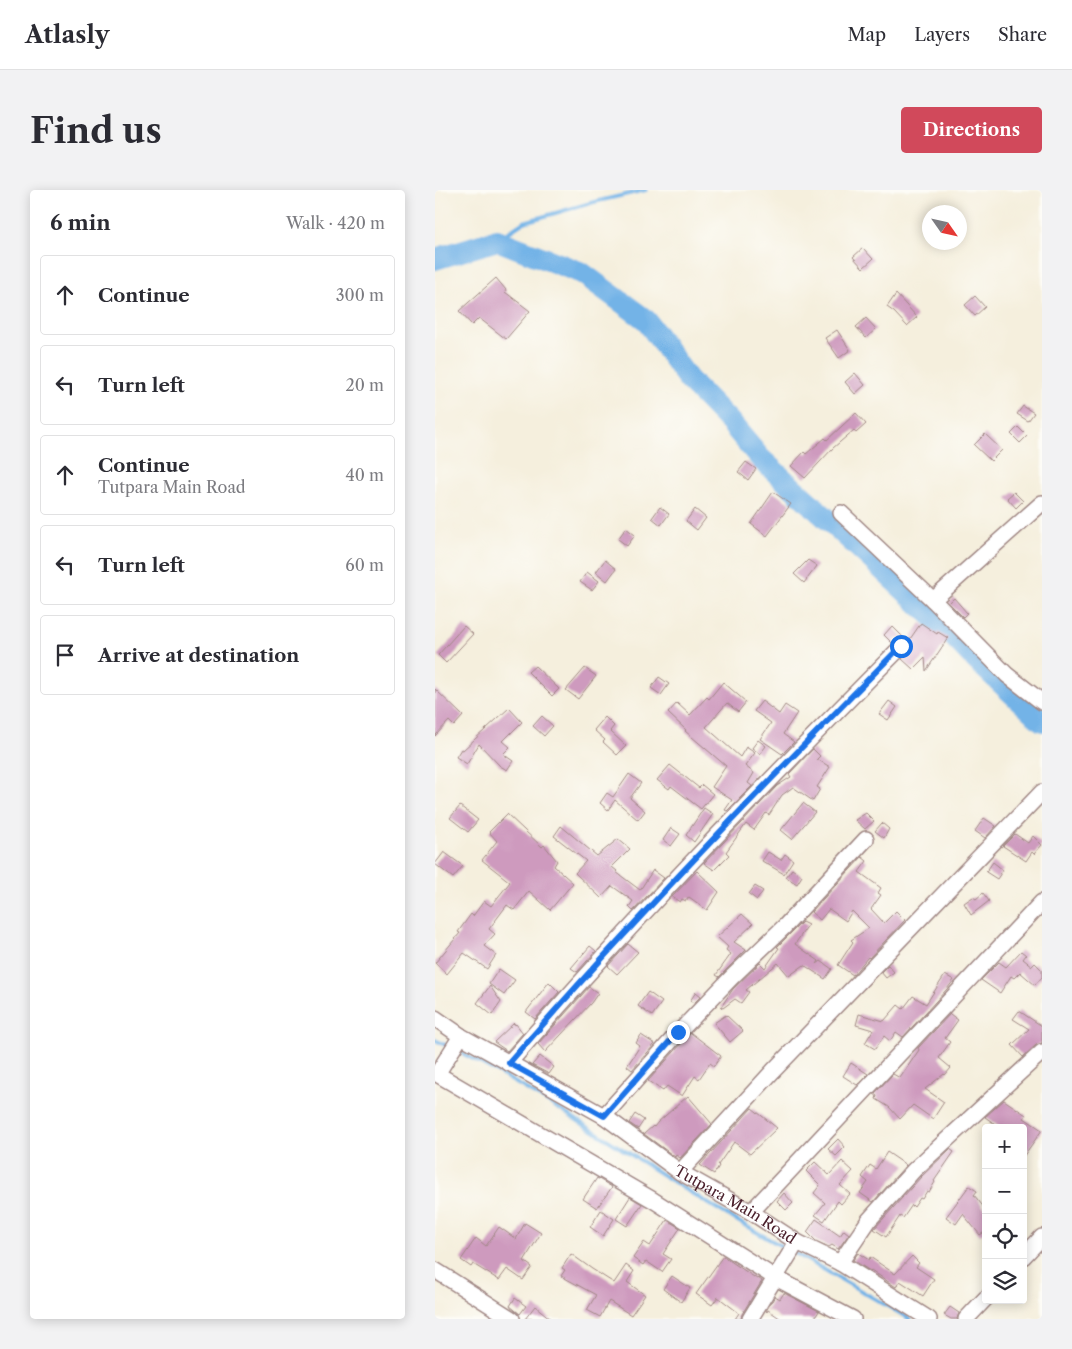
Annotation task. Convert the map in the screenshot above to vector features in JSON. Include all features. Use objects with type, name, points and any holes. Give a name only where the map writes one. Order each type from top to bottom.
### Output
[{"type":"street","points":[[933,600],[1042,503]]},
{"type":"street","points":[[841,513],[933,600],[1007,675],[1042,702]]},
{"type":"street","points":[[509,1063],[577,985],[675,880],[901,646]]},
{"type":"street","points":[[680,1172],[773,1071],[1042,792]]},
{"type":"street","points":[[604,1116],[678,1032],[785,926],[866,839]]},
{"type":"street","points":[[751,1212],[1042,902]]},
{"type":"street","name":"Tutpara Main Road","points":[[435,1018],[461,1036],[604,1116],[680,1172],[751,1212],[797,1242],[841,1263],[929,1319]]},
{"type":"street","points":[[461,1036],[436,1074],[653,1200],[774,1277],[853,1319]]},
{"type":"street","points":[[841,1263],[869,1220],[914,1170],[1042,1052]]},
{"type":"street","points":[[1027,1253],[1042,1237]]},
{"type":"street","points":[[750,1319],[797,1242]]},
{"type":"street","points":[[435,1270],[512,1319]]},
{"type":"street","points":[[966,1319],[982,1302]]},
{"type":"building","points":[[863,248],[873,259],[863,268],[853,257]]},
{"type":"building","points":[[496,278],[506,290],[505,292],[530,311],[506,339],[479,318],[472,325],[459,311]]},
{"type":"building","points":[[896,294],[917,317],[907,326],[887,307]]},
{"type":"building","points":[[975,296],[985,307],[975,316],[965,305]]},
{"type":"building","points":[[866,318],[876,329],[866,338],[856,327]]},
{"type":"building","points":[[837,330],[850,350],[839,358],[825,338]]},
{"type":"building","points":[[855,373],[865,385],[855,394],[845,382]]},
{"type":"building","points":[[1023,406],[1034,413],[1028,421],[1017,414]]},
{"type":"building","points":[[856,413],[866,424],[856,433],[854,430],[833,448],[805,478],[791,466],[804,452],[806,454],[825,438],[827,440]]},
{"type":"building","points":[[1018,427],[1027,436],[1020,443],[1011,434]]},
{"type":"building","points":[[985,434],[1002,450],[991,461],[974,445]]},
{"type":"building","points":[[746,462],[756,469],[748,480],[738,472]]},
{"type":"building","points":[[773,492],[791,504],[767,536],[751,524]]},
{"type":"building","points":[[1014,492],[1023,501],[1016,508],[1007,498]]},
{"type":"building","points":[[660,507],[669,514],[661,525],[652,518]]},
{"type":"building","points":[[695,509],[706,518],[697,530],[686,521]]},
{"type":"building","points":[[626,528],[635,535],[627,546],[618,539]]},
{"type":"building","points":[[605,560],[616,569],[607,581],[596,572]]},
{"type":"building","points":[[808,560],[817,566],[804,583],[794,574]]},
{"type":"building","points":[[587,572],[599,581],[592,590],[580,582]]},
{"type":"building","points":[[954,598],[967,613],[963,617],[949,603]]},
{"type":"building","points":[[921,623],[937,634],[938,632],[948,638],[926,671],[925,657],[913,669],[902,659],[910,650],[908,642]]},
{"type":"building","points":[[464,626],[473,634],[446,663],[438,655]]},
{"type":"building","points":[[892,626],[904,638],[898,638],[892,643],[884,635]]},
{"type":"building","points":[[535,666],[559,689],[552,696],[528,672]]},
{"type":"building","points":[[585,668],[596,676],[578,699],[566,690]]},
{"type":"building","points":[[659,677],[669,684],[661,695],[651,688]]},
{"type":"building","points":[[723,682],[746,702],[738,712],[727,703],[706,727],[740,757],[746,747],[755,753],[745,766],[754,773],[748,783],[752,786],[727,811],[725,810],[732,800],[712,787],[726,766],[685,731],[668,713],[677,703],[690,715],[707,697],[709,699]]},
{"type":"building","points":[[435,689],[463,716],[454,726],[449,721],[435,736]]},
{"type":"building","points":[[762,701],[779,714],[785,705],[797,713],[783,734],[794,742],[782,754],[760,739],[771,723],[754,711]]},
{"type":"building","points":[[889,701],[897,707],[888,720],[879,714]]},
{"type":"building","points":[[509,708],[522,722],[503,741],[510,747],[503,754],[513,761],[507,770],[500,766],[479,744],[467,764],[456,757],[461,749],[463,750]]},
{"type":"building","points":[[542,716],[553,726],[544,736],[533,726]]},
{"type":"building","points":[[605,717],[614,726],[610,731],[626,746],[617,755],[603,742],[605,740],[594,730]]},
{"type":"building","points":[[758,740],[766,746],[760,754],[752,748]]},
{"type":"building","points":[[813,749],[820,756],[817,759],[830,767],[817,787],[820,789],[813,801],[793,787],[782,795],[769,815],[766,813],[754,830],[746,824],[726,852],[729,855],[714,870],[704,863],[777,786],[791,777],[789,774]]},
{"type":"building","points":[[670,765],[699,788],[702,785],[713,794],[701,809],[671,786],[669,789],[657,780]]},
{"type":"building","points":[[629,774],[641,783],[630,798],[645,811],[638,820],[615,800],[608,810],[600,803],[607,793],[613,797]]},
{"type":"building","points":[[803,803],[815,812],[792,839],[781,830]]},
{"type":"building","points":[[460,806],[478,820],[468,832],[450,818]]},
{"type":"building","points":[[704,808],[713,814],[694,842],[686,835]]},
{"type":"building","points":[[866,813],[874,821],[865,829],[855,820]]},
{"type":"building","points":[[507,814],[542,847],[544,845],[557,861],[554,866],[573,883],[550,910],[529,891],[514,910],[507,905],[489,929],[495,934],[484,946],[496,955],[487,969],[464,953],[447,974],[435,963],[460,933],[458,932],[471,914],[473,916],[484,901],[491,906],[510,882],[482,860],[497,841],[489,832]]},
{"type":"building","points":[[984,818],[996,826],[985,838],[975,831]]},
{"type":"building","points":[[882,823],[889,829],[884,838],[875,831]]},
{"type":"building","points":[[561,826],[597,856],[618,839],[630,849],[612,867],[640,890],[653,870],[664,878],[633,911],[629,907],[633,901],[612,886],[601,898],[575,873],[586,861],[554,836]]},
{"type":"building","points":[[671,828],[680,834],[671,846],[663,840]]},
{"type":"building","points":[[1015,834],[1028,843],[1033,836],[1042,845],[1034,854],[1032,852],[1026,861],[1003,846]]},
{"type":"building","points":[[444,852],[463,866],[453,878],[435,864]]},
{"type":"building","points":[[768,852],[781,860],[785,854],[793,860],[784,874],[762,861]]},
{"type":"building","points":[[862,857],[867,861],[859,872],[881,888],[878,893],[881,895],[871,909],[884,923],[896,911],[905,920],[853,975],[838,965],[853,942],[851,940],[869,928],[852,911],[846,921],[829,909],[820,920],[811,912]]},
{"type":"building","points":[[993,862],[1003,870],[997,879],[986,872]]},
{"type":"building","points":[[792,869],[802,876],[797,884],[786,877]]},
{"type":"building","points":[[697,871],[719,892],[707,910],[689,897],[686,901],[682,899],[680,902],[672,897]]},
{"type":"building","points":[[755,886],[763,891],[757,900],[749,894]]},
{"type":"building","points":[[983,893],[989,901],[971,915],[964,903],[973,897],[976,899]]},
{"type":"building","points":[[742,914],[753,924],[734,942],[746,950],[719,977],[716,975],[731,954],[726,950],[728,947],[717,937]]},
{"type":"building","points":[[802,922],[808,925],[795,944],[819,961],[817,964],[821,961],[832,969],[825,979],[804,965],[789,976],[778,963],[746,990],[749,992],[741,1003],[735,999],[723,1008],[721,1007],[733,989],[760,963],[765,968],[779,948],[777,947]]},
{"type":"building","points":[[628,944],[638,952],[617,974],[608,966]]},
{"type":"building","points":[[590,946],[596,951],[577,972],[571,968]]},
{"type":"building","points":[[1021,951],[1026,955],[1023,959],[1032,966],[1035,963],[1042,970],[1042,977],[1035,985],[1020,972],[1014,978],[1011,976],[1000,993],[981,980],[999,962],[1006,967]]},
{"type":"building","points":[[888,965],[894,972],[886,978],[881,972]]},
{"type":"building","points":[[499,969],[515,980],[504,995],[489,984]]},
{"type":"building","points":[[945,975],[954,980],[903,1037],[896,1032],[890,1041],[884,1036],[875,1049],[865,1043],[873,1030],[856,1025],[859,1014],[884,1021],[898,1005],[903,1009],[913,996],[926,1004]]},
{"type":"building","points":[[549,982],[559,992],[535,1019],[526,1012]]},
{"type":"building","points":[[490,986],[501,1002],[492,1015],[477,1003]]},
{"type":"building","points":[[589,987],[598,993],[545,1052],[538,1044]]},
{"type":"building","points":[[648,992],[662,1002],[652,1016],[638,1006]]},
{"type":"building","points":[[696,992],[701,996],[694,1003],[690,1001]]},
{"type":"building","points":[[1019,1011],[1042,1026],[1042,1043],[1036,1045],[1023,1057],[1012,1045],[1029,1029],[1013,1019]]},
{"type":"building","points":[[950,1014],[958,1020],[945,1038],[950,1042],[939,1058],[951,1068],[945,1075],[925,1089],[944,1102],[933,1119],[913,1105],[900,1119],[889,1107],[876,1099],[877,1096],[874,1094],[893,1074],[900,1078],[919,1050],[918,1048]]},
{"type":"building","points":[[726,1015],[743,1031],[730,1042],[714,1023]]},
{"type":"building","points":[[514,1023],[523,1033],[507,1051],[494,1042]]},
{"type":"building","points":[[691,1033],[721,1056],[714,1066],[710,1063],[699,1079],[695,1076],[682,1096],[667,1086],[663,1091],[648,1081]]},
{"type":"building","points":[[641,1035],[655,1044],[632,1070],[627,1066],[640,1046],[636,1043]]},
{"type":"building","points":[[540,1056],[554,1067],[549,1074],[532,1065]]},
{"type":"building","points":[[851,1063],[868,1074],[857,1085],[843,1076]]},
{"type":"building","points":[[688,1096],[712,1124],[680,1158],[676,1155],[675,1157],[644,1134]]},
{"type":"building","points":[[1004,1100],[1026,1115],[1024,1118],[1042,1130],[1027,1151],[1027,1124],[995,1124],[985,1117]]},
{"type":"building","points":[[752,1108],[777,1128],[750,1154],[734,1142],[714,1174],[700,1165]]},
{"type":"building","points":[[635,1114],[644,1120],[638,1129],[629,1123]]},
{"type":"building","points":[[838,1139],[845,1147],[836,1156],[828,1149]]},
{"type":"building","points":[[950,1149],[954,1152],[934,1181],[929,1192],[927,1191],[922,1199],[920,1198],[914,1207],[912,1205],[903,1218],[900,1216],[886,1237],[874,1229],[921,1177]]},
{"type":"building","points":[[887,1152],[906,1165],[873,1202],[860,1193],[868,1182],[862,1177],[870,1165],[876,1169]]},
{"type":"building","points":[[842,1161],[853,1171],[840,1185],[850,1194],[841,1204],[838,1201],[824,1221],[815,1215],[825,1203],[814,1193],[820,1185],[806,1171],[815,1162],[829,1175]]},
{"type":"building","points":[[597,1178],[612,1187],[597,1208],[583,1199]]},
{"type":"building","points":[[969,1186],[977,1191],[974,1195],[982,1205],[982,1234],[980,1235],[963,1214],[956,1224],[946,1217]]},
{"type":"building","points":[[784,1193],[793,1203],[786,1210],[777,1201]]},
{"type":"building","points":[[630,1197],[642,1204],[627,1226],[616,1219]]},
{"type":"building","points":[[601,1210],[614,1219],[603,1236],[590,1227]]},
{"type":"building","points":[[816,1219],[840,1236],[844,1230],[849,1234],[838,1249],[832,1245],[829,1247],[816,1241],[807,1232]]},
{"type":"building","points":[[667,1220],[680,1228],[663,1254],[671,1259],[662,1272],[646,1261],[643,1265],[633,1258],[644,1242],[650,1246]]},
{"type":"building","points":[[525,1223],[541,1233],[524,1261],[532,1267],[523,1280],[507,1269],[499,1280],[473,1264],[471,1267],[461,1260],[476,1238],[486,1246],[499,1227],[516,1239]]},
{"type":"building","points":[[858,1253],[869,1260],[870,1257],[895,1274],[912,1256],[919,1263],[916,1267],[934,1279],[923,1296],[900,1281],[896,1287],[853,1260]]},
{"type":"building","points":[[571,1254],[614,1283],[626,1265],[634,1271],[627,1282],[645,1295],[631,1315],[609,1301],[600,1317],[587,1310],[596,1295],[561,1276],[565,1270],[562,1268]]},
{"type":"building","points":[[723,1256],[762,1281],[742,1314],[741,1319],[735,1319],[739,1313],[718,1297],[712,1305],[696,1294]]},
{"type":"building","points":[[672,1276],[690,1288],[681,1302],[663,1289]]},
{"type":"building","points":[[784,1293],[819,1311],[814,1319],[781,1319],[768,1310],[767,1312],[766,1311],[775,1296],[780,1299]]},
{"type":"building","points":[[515,1298],[526,1306],[520,1314],[510,1306]]},
{"type":"building","points":[[535,1306],[551,1319],[525,1319]]},
{"type":"building","points":[[950,1307],[959,1313],[957,1319],[951,1319],[944,1315]]},
{"type":"waterway","points":[[497,240],[524,222],[594,202],[646,190]]},
{"type":"waterway","points":[[435,259],[497,240],[582,273],[646,320],[688,379],[730,422],[761,459],[868,556],[1042,721]]},
{"type":"waterway","points":[[435,1040],[450,1047]]},
{"type":"waterway","points":[[456,1050],[499,1073],[705,1201],[789,1250]]},
{"type":"waterway","points":[[795,1253],[910,1319]]},
{"type":"route","points":[[678,1032],[604,1116],[509,1063],[577,985],[675,880],[901,646]]}]
